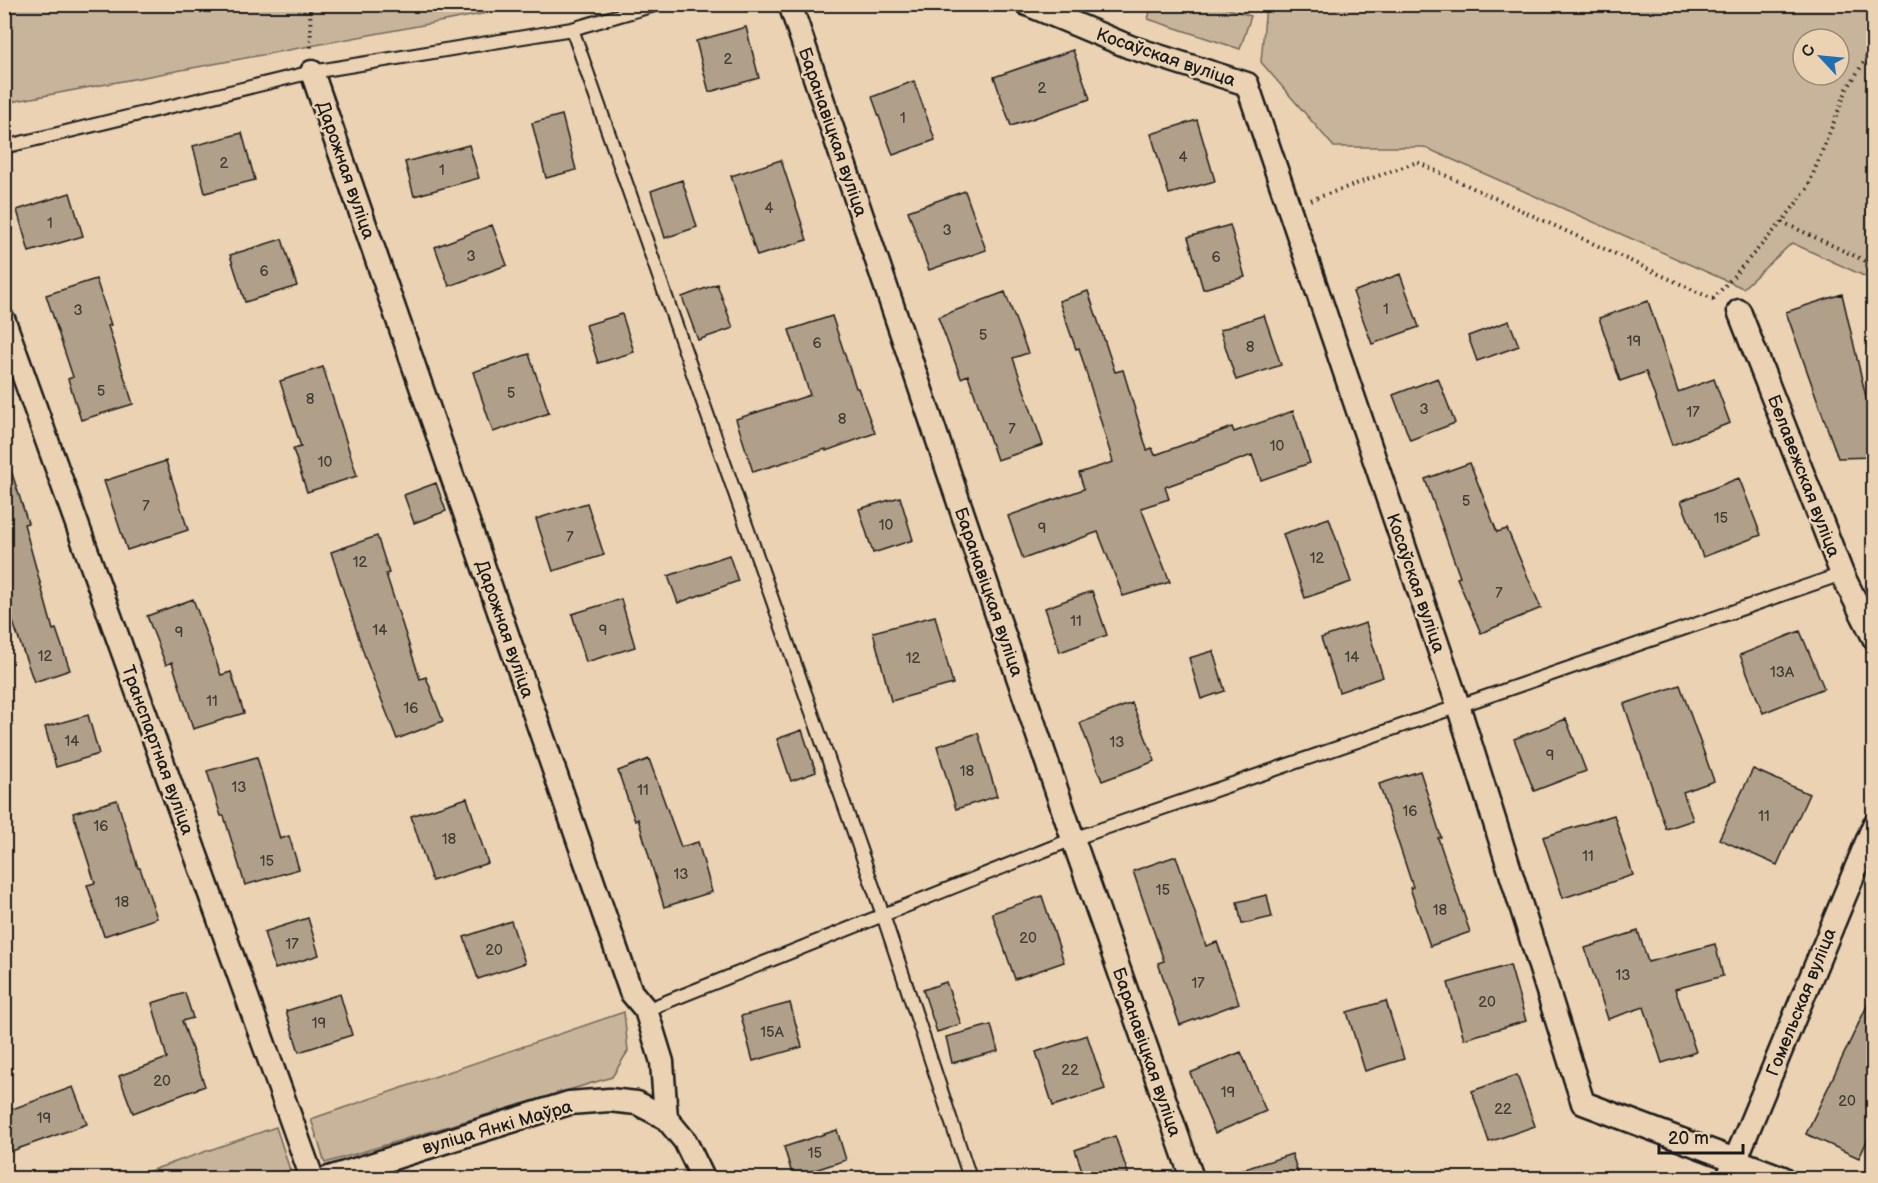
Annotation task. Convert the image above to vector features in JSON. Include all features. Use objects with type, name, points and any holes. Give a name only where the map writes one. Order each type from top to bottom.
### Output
[{"type":"street","name":"Баранавіцкая вуліца","points":[[790,4],[1073,839],[1192,1179]]},
{"type":"street","name":"Косаўская вуліца","points":[[1028,4],[1130,47],[1247,84],[1458,705],[1583,1103],[1732,1169],[1783,1179]]},
{"type":"street","name":"Дарожная вуліца","points":[[312,72],[631,992],[646,1010],[663,1062],[666,1118]]},
{"type":"street","name":"Белавежская вуліца","points":[[1739,311],[1842,574],[1874,638]]},
{"type":"street","name":"Транспартная вуліца","points":[[4,321],[312,1179]]},
{"type":"street","name":"Гомельская вуліца","points":[[1732,1169],[1874,825]]},
{"type":"street","name":"вуліца Янкі Маўра","points":[[329,1179],[569,1103],[609,1100],[637,1103],[666,1118]]},
{"type":"street","points":[[666,1118],[685,1140],[703,1179]]},
{"type":"lane","points":[[4,147],[312,72],[572,29],[658,4]]},
{"type":"lane","points":[[572,29],[882,915],[970,1179]]},
{"type":"lane","points":[[646,1010],[1073,839],[1842,574]]},
{"type":"path","points":[[310,4],[312,72]]},
{"type":"path","points":[[1713,299],[1782,222],[1807,189],[1847,89],[1874,46]]},
{"type":"path","points":[[1289,208],[1417,162],[1739,311]]},
{"type":"path","points":[[1782,222],[1874,265]]},
{"type":"shaded area","points":[[5,4],[530,4],[530,5],[5,103]]},
{"type":"shaded area","points":[[1152,5],[1217,5],[1251,16],[1240,49],[1148,19]]},
{"type":"shaded area","points":[[1266,5],[1873,5],[1873,280],[1792,243],[1743,288],[1424,147],[1334,147],[1261,62]]},
{"type":"shaded area","points":[[624,1012],[628,1051],[612,1077],[325,1163],[311,1119]]},
{"type":"shaded area","points":[[276,1127],[290,1170],[266,1178],[129,1178]]},
{"type":"building","points":[[746,27],[759,78],[709,92],[696,41]]},
{"type":"building","points":[[1073,50],[1090,99],[1011,126],[994,77]]},
{"type":"building","points":[[914,81],[935,140],[893,155],[872,97]]},
{"type":"building","points":[[562,115],[576,170],[546,178],[532,123]]},
{"type":"building","points":[[1197,120],[1215,181],[1169,194],[1151,134]]},
{"type":"building","points":[[242,133],[255,180],[205,193],[193,146]]},
{"type":"building","points":[[469,145],[479,178],[414,196],[405,162]]},
{"type":"building","points":[[781,160],[807,240],[757,256],[731,176]]},
{"type":"building","points":[[682,180],[697,227],[665,238],[651,191]]},
{"type":"building","points":[[965,191],[986,250],[929,270],[908,211]]},
{"type":"building","points":[[70,193],[83,236],[29,252],[17,210]]},
{"type":"building","points":[[492,225],[507,265],[449,286],[435,247]]},
{"type":"building","points":[[1230,225],[1245,277],[1203,289],[1188,237]]},
{"type":"building","points":[[282,239],[297,286],[245,302],[230,255]]},
{"type":"building","points":[[1400,274],[1419,327],[1372,344],[1353,292]]},
{"type":"building","points":[[96,279],[111,325],[108,326],[133,404],[81,420],[68,379],[73,377],[46,295]]},
{"type":"building","points":[[717,284],[733,328],[698,340],[682,297]]},
{"type":"building","points":[[1088,291],[1115,372],[1123,370],[1147,450],[1152,448],[1155,455],[1232,427],[1234,432],[1293,411],[1310,463],[1261,480],[1252,455],[1165,487],[1169,499],[1141,508],[1170,582],[1123,596],[1098,532],[1023,559],[1008,516],[1084,489],[1079,473],[1113,462],[1079,348],[1076,349],[1059,301]]},
{"type":"building","points":[[1005,292],[1028,353],[1013,358],[1043,445],[997,460],[968,375],[961,378],[938,317]]},
{"type":"building","points":[[1842,294],[1869,410],[1874,410],[1874,457],[1838,458],[1786,312]]},
{"type":"building","points":[[1648,301],[1678,392],[1714,379],[1730,423],[1672,445],[1646,372],[1620,381],[1599,318]]},
{"type":"building","points":[[622,314],[634,352],[598,363],[586,325]]},
{"type":"building","points":[[1264,315],[1281,365],[1236,380],[1220,330]]},
{"type":"building","points":[[832,316],[856,388],[858,388],[875,433],[826,451],[826,449],[753,472],[736,419],[810,395],[789,330]]},
{"type":"building","points":[[1509,321],[1519,346],[1477,361],[1468,336]]},
{"type":"building","points":[[529,354],[549,413],[493,432],[473,372]]},
{"type":"building","points":[[323,367],[357,476],[307,492],[293,449],[301,447],[280,381]]},
{"type":"building","points":[[1438,378],[1455,423],[1410,440],[1393,395]]},
{"type":"building","points":[[166,461],[188,530],[127,550],[104,481]]},
{"type":"building","points":[[1470,463],[1497,532],[1507,529],[1541,608],[1481,633],[1457,578],[1460,577],[1425,479]]},
{"type":"building","points":[[4,464],[9,464],[28,523],[24,524],[53,630],[56,629],[70,670],[34,682],[8,608],[4,609]]},
{"type":"building","points":[[1739,478],[1761,535],[1703,557],[1681,501]]},
{"type":"building","points":[[436,483],[446,511],[414,523],[404,495]]},
{"type":"building","points":[[900,497],[913,540],[873,553],[859,509]]},
{"type":"building","points":[[587,503],[604,555],[553,571],[536,519]]},
{"type":"building","points":[[1329,518],[1351,582],[1305,598],[1283,534]]},
{"type":"building","points":[[377,536],[389,573],[386,574],[420,679],[426,677],[443,721],[397,739],[366,660],[331,552]]},
{"type":"building","points":[[729,555],[738,581],[678,603],[668,576]]},
{"type":"building","points":[[1092,591],[1107,635],[1060,652],[1045,608]]},
{"type":"building","points":[[193,599],[221,675],[231,672],[244,713],[193,729],[172,662],[166,665],[147,616]]},
{"type":"building","points":[[621,599],[635,647],[586,662],[572,614]]},
{"type":"building","points":[[935,616],[953,684],[891,701],[873,632]]},
{"type":"building","points":[[1366,623],[1383,677],[1339,692],[1321,638]]},
{"type":"building","points":[[1800,631],[1824,688],[1763,713],[1740,655]]},
{"type":"building","points":[[1213,651],[1225,691],[1201,699],[1189,658]]},
{"type":"building","points":[[1680,685],[1714,781],[1683,792],[1693,820],[1666,829],[1624,704]]},
{"type":"building","points":[[1132,703],[1155,761],[1102,781],[1080,723]]},
{"type":"building","points":[[88,715],[99,754],[56,767],[45,727]]},
{"type":"building","points":[[1566,719],[1586,771],[1534,791],[1514,739]]},
{"type":"building","points":[[802,730],[816,772],[791,781],[777,739]]},
{"type":"building","points":[[978,733],[997,796],[956,809],[937,746]]},
{"type":"building","points":[[257,757],[280,839],[289,836],[299,869],[245,885],[224,816],[221,816],[207,771]]},
{"type":"building","points":[[649,759],[681,847],[698,842],[712,892],[664,907],[638,819],[635,821],[618,771]]},
{"type":"building","points":[[1753,769],[1809,794],[1777,865],[1719,839]]},
{"type":"building","points":[[1420,771],[1441,837],[1438,838],[1470,932],[1430,946],[1379,784]]},
{"type":"building","points":[[467,798],[488,863],[432,881],[411,816]]},
{"type":"building","points":[[117,800],[138,868],[140,868],[157,918],[104,936],[87,885],[95,883],[73,813]]},
{"type":"building","points":[[1614,815],[1633,875],[1563,898],[1543,837]]},
{"type":"building","points":[[1176,856],[1206,946],[1217,942],[1239,1003],[1180,1025],[1158,963],[1164,961],[1133,871]]},
{"type":"building","points":[[1267,895],[1272,917],[1242,924],[1237,902]]},
{"type":"building","points":[[1042,896],[1064,962],[1015,979],[992,913]]},
{"type":"building","points":[[308,918],[319,955],[275,969],[264,932]]},
{"type":"building","points":[[511,921],[525,963],[478,979],[464,937]]},
{"type":"building","points":[[1638,931],[1648,962],[1715,944],[1723,976],[1675,989],[1696,1052],[1662,1063],[1644,1007],[1608,1019],[1585,948]]},
{"type":"building","points":[[1510,965],[1526,1021],[1464,1039],[1448,983]]},
{"type":"building","points":[[946,982],[961,1024],[937,1032],[923,990]]},
{"type":"building","points":[[1874,991],[1874,1126],[1859,1158],[1806,1134]]},
{"type":"building","points":[[185,993],[193,1018],[182,1021],[205,1086],[133,1113],[119,1076],[167,1058],[152,1003]]},
{"type":"building","points":[[340,994],[352,1035],[299,1052],[286,1011]]},
{"type":"building","points":[[1386,1001],[1404,1059],[1365,1071],[1347,1012]]},
{"type":"building","points":[[790,1003],[802,1047],[753,1061],[741,1016]]},
{"type":"building","points":[[991,1025],[998,1051],[952,1063],[946,1037]]},
{"type":"building","points":[[1087,1035],[1105,1089],[1053,1106],[1036,1052]]},
{"type":"building","points":[[1241,1052],[1266,1111],[1215,1133],[1190,1073]]},
{"type":"building","points":[[1517,1075],[1535,1126],[1489,1142],[1472,1091]]},
{"type":"building","points":[[73,1087],[87,1124],[9,1152],[4,1138],[4,1112]]},
{"type":"building","points":[[837,1130],[846,1160],[793,1177],[784,1147]]},
{"type":"building","points":[[1115,1136],[1130,1179],[1085,1179],[1075,1150]]},
{"type":"building","points":[[1292,1154],[1300,1179],[1232,1179],[1232,1173]]}]
